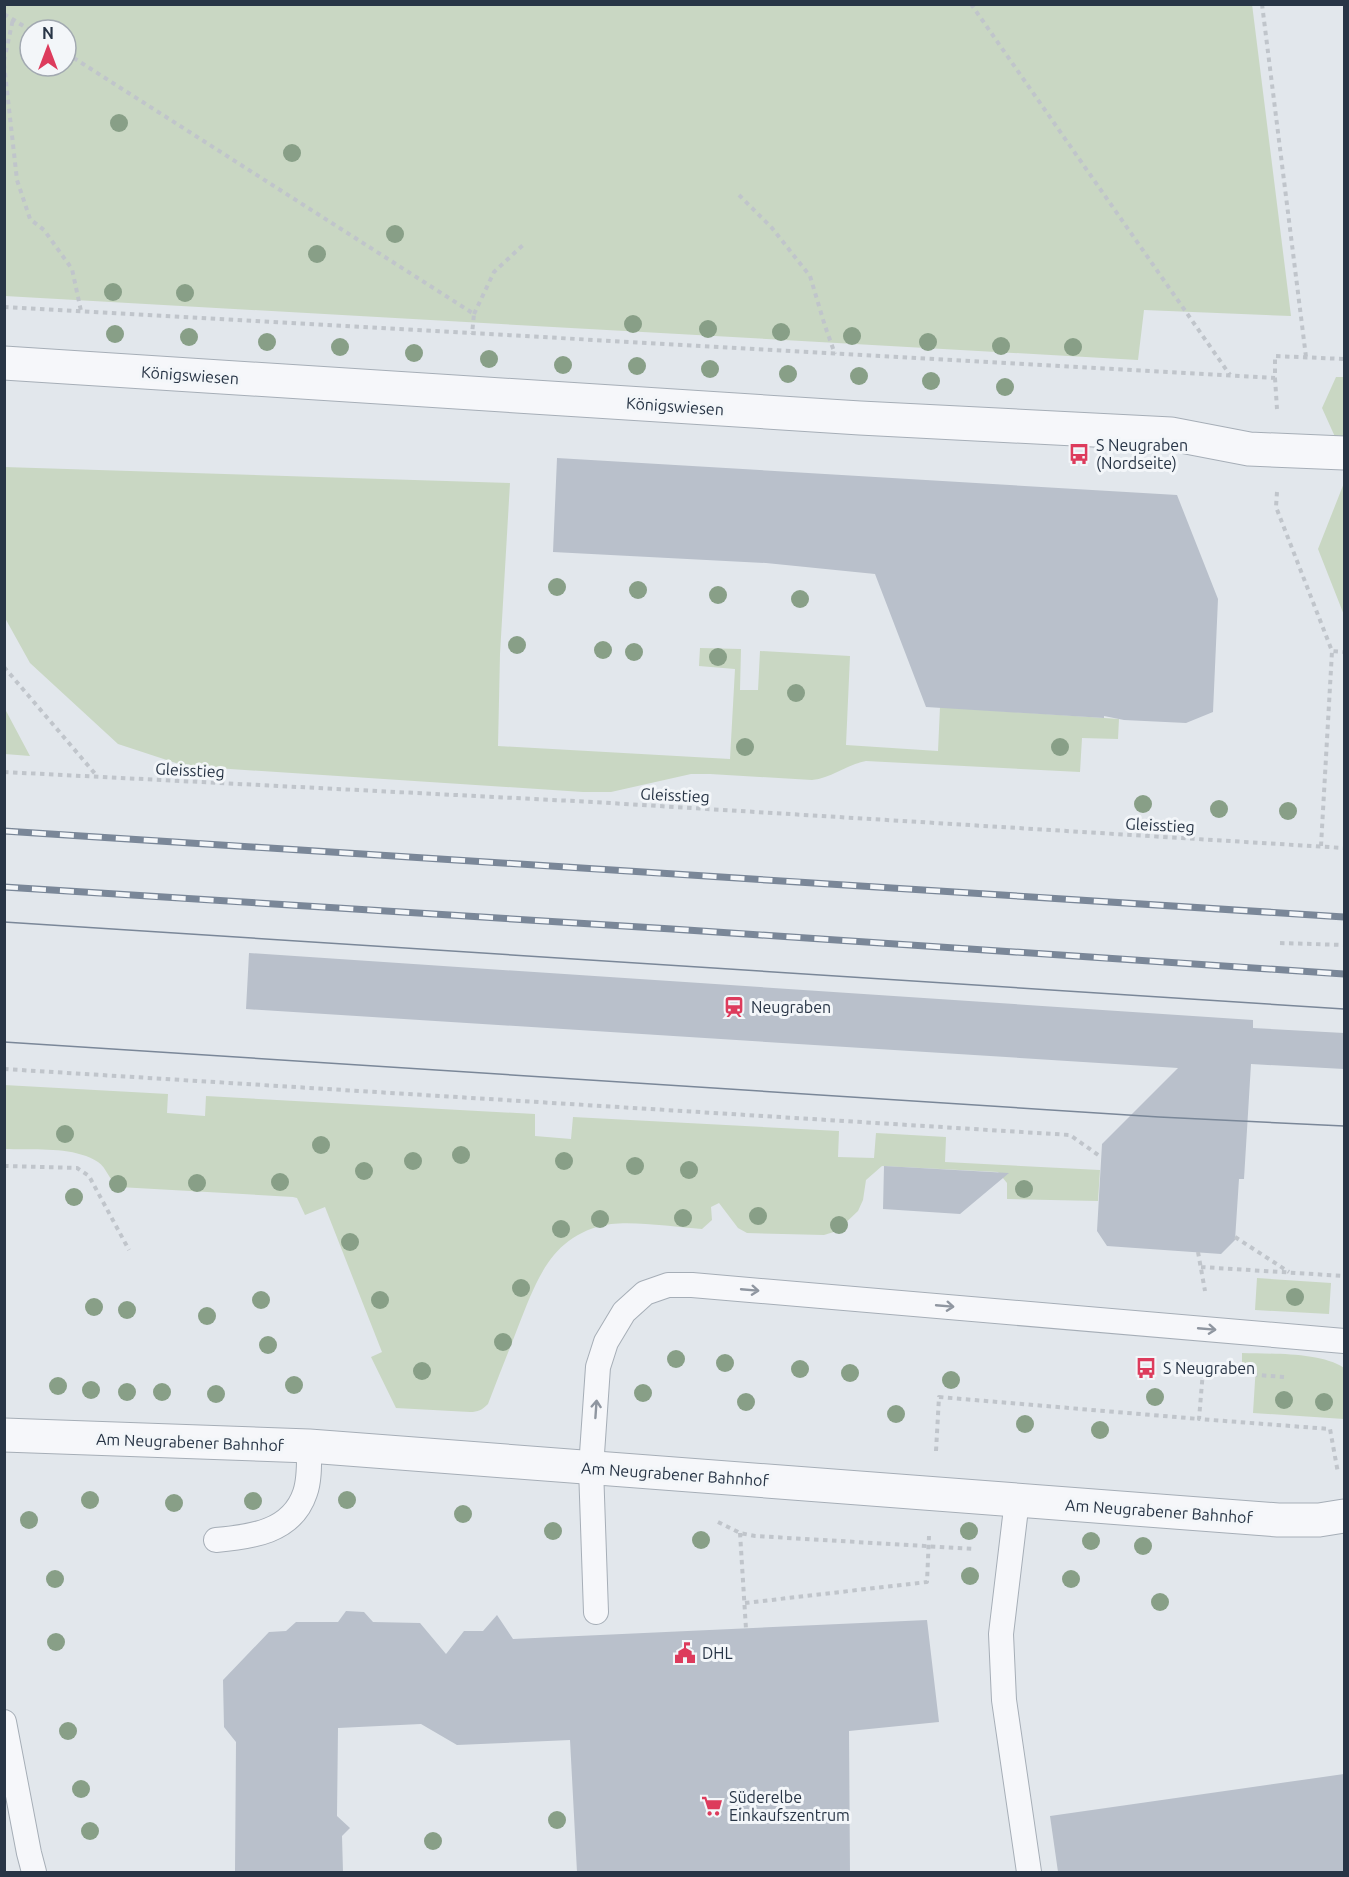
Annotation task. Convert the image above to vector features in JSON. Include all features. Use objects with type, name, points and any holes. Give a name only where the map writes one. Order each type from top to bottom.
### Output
[{"type":"street","name":"Königswiesen","points":[[4,363],[860,418],[1171,434],[1249,449],[1344,453]]},
{"type":"street","name":"Am Neugrabener Bahnhof","points":[[4,1435],[309,1446],[1278,1520],[1319,1520],[1344,1516]]},
{"type":"lane","points":[[596,1612],[591,1468],[598,1367],[606,1342],[624,1312],[645,1293],[668,1285],[692,1285],[1344,1341]]},
{"type":"lane","points":[[216,1540],[252,1536],[288,1519],[305,1493],[309,1470],[309,1446]]},
{"type":"lane","points":[[1017,1500],[1000,1634],[1003,1689],[1029,1872]]},
{"type":"lane","points":[[4,1722],[34,1872]]},
{"type":"path","points":[[971,4],[1230,375]]},
{"type":"path","points":[[1262,4],[1306,357]]},
{"type":"path","points":[[4,14],[18,22]]},
{"type":"path","points":[[13,19],[6,41],[4,63],[17,180],[30,219],[44,230],[72,269],[81,311]]},
{"type":"path","points":[[78,61],[474,314]]},
{"type":"path","points":[[740,195],[772,228],[810,276],[835,354]]},
{"type":"path","points":[[472,334],[474,314],[494,272],[523,245]]},
{"type":"path","points":[[4,308],[1275,378],[1275,356],[1344,359]]},
{"type":"path","points":[[1278,483],[1276,507],[1332,651],[1321,846]]},
{"type":"path","points":[[1332,651],[1344,652]]},
{"type":"path","points":[[4,667],[97,777]]},
{"type":"path","name":"Gleisstieg","points":[[4,772],[593,802],[1344,848]]},
{"type":"path","points":[[1280,943],[1344,945]]},
{"type":"path","points":[[4,1069],[1070,1135],[1101,1157]]},
{"type":"path","points":[[4,1166],[77,1168],[88,1176],[129,1250]]},
{"type":"path","points":[[1235,1237],[1290,1273]]},
{"type":"path","points":[[1201,1267],[1344,1276]]},
{"type":"path","points":[[1199,1419],[1203,1371]]},
{"type":"path","points":[[935,1457],[939,1398],[1330,1428],[1338,1476]]},
{"type":"path","points":[[712,1519],[740,1533],[754,1536],[1011,1551]]},
{"type":"path","points":[[740,1533],[746,1629]]},
{"type":"path","points":[[745,1603],[927,1582],[929,1546]]},
{"type":"green space","points":[[1252,4],[1291,316],[1144,310],[1138,360],[5,296],[5,5]]},
{"type":"green space","points":[[1336,377],[1344,377],[1344,439],[1336,439],[1322,408]]},
{"type":"green space","points":[[4,467],[510,483],[500,654],[498,746],[730,759],[735,669],[699,666],[700,648],[741,649],[740,690],[758,690],[760,651],[850,656],[846,745],[938,751],[940,707],[1119,719],[1118,739],[1082,738],[1080,772],[866,761],[826,777],[812,780],[691,774],[611,792],[185,766],[118,744],[30,663],[5,618]]},
{"type":"green space","points":[[1344,483],[1344,615],[1318,549]]},
{"type":"green space","points":[[5,709],[30,756],[5,754]]},
{"type":"green space","points":[[4,1085],[168,1094],[167,1113],[205,1116],[206,1096],[535,1114],[535,1136],[571,1139],[573,1117],[839,1131],[838,1157],[874,1158],[876,1133],[946,1137],[945,1162],[1100,1170],[1098,1201],[1007,1199],[1007,1183],[998,1172],[882,1166],[866,1180],[863,1200],[858,1211],[837,1231],[824,1235],[747,1233],[738,1228],[719,1203],[711,1207],[712,1220],[702,1229],[632,1223],[611,1224],[591,1229],[574,1237],[561,1248],[540,1276],[486,1406],[478,1411],[470,1412],[396,1408],[371,1357],[382,1352],[325,1207],[305,1215],[297,1198],[293,1197],[119,1187],[98,1162],[77,1153],[5,1149]]},
{"type":"green space","points":[[1257,1278],[1331,1283],[1329,1314],[1255,1310]]},
{"type":"green space","points":[[1242,1353],[1309,1356],[1344,1368],[1344,1419],[1253,1413],[1256,1365],[1242,1364]]},
{"type":"building","points":[[557,458],[1177,495],[1218,599],[1213,712],[1186,723],[1124,720],[1104,716],[1104,718],[926,707],[875,574],[766,563],[553,552]]},
{"type":"building","points":[[249,953],[1253,1020],[1253,1028],[1344,1033],[1344,1069],[1251,1064],[1244,1179],[1239,1179],[1235,1240],[1221,1254],[1107,1246],[1097,1231],[1102,1144],[1178,1068],[246,1009]]},
{"type":"building","points":[[884,1166],[1009,1173],[960,1214],[883,1209]]},
{"type":"building","name":"Süderelbe Einkaufszentrum","points":[[346,1611],[364,1612],[373,1622],[420,1623],[446,1654],[464,1631],[483,1631],[497,1615],[513,1639],[927,1620],[939,1722],[849,1731],[850,1872],[577,1872],[570,1740],[457,1745],[421,1724],[338,1728],[337,1816],[350,1828],[342,1836],[343,1872],[235,1872],[236,1742],[224,1727],[223,1680],[269,1632],[286,1631],[296,1622],[338,1622]]},
{"type":"building","points":[[1344,1774],[1344,1872],[1058,1872],[1050,1816]]},
{"type":"tram line","points":[[4,922],[1344,1009]]},
{"type":"tram line","points":[[4,1042],[1159,1117],[1344,1126]]},
{"type":"railway","points":[[4,831],[1344,917]]},
{"type":"railway","points":[[4,887],[1344,974]]},
{"type":"place","name":"S Neugraben (Nordseite)","points":[[1079,454]]},
{"type":"place","name":"Neugraben","points":[[734,1007]]},
{"type":"place","name":"S Neugraben","points":[[1146,1368]]},
{"type":"place","name":"DHL","points":[[685,1653]]},
{"type":"place","name":"Süderelbe Einkaufszentrum","points":[[712,1806]]}]
